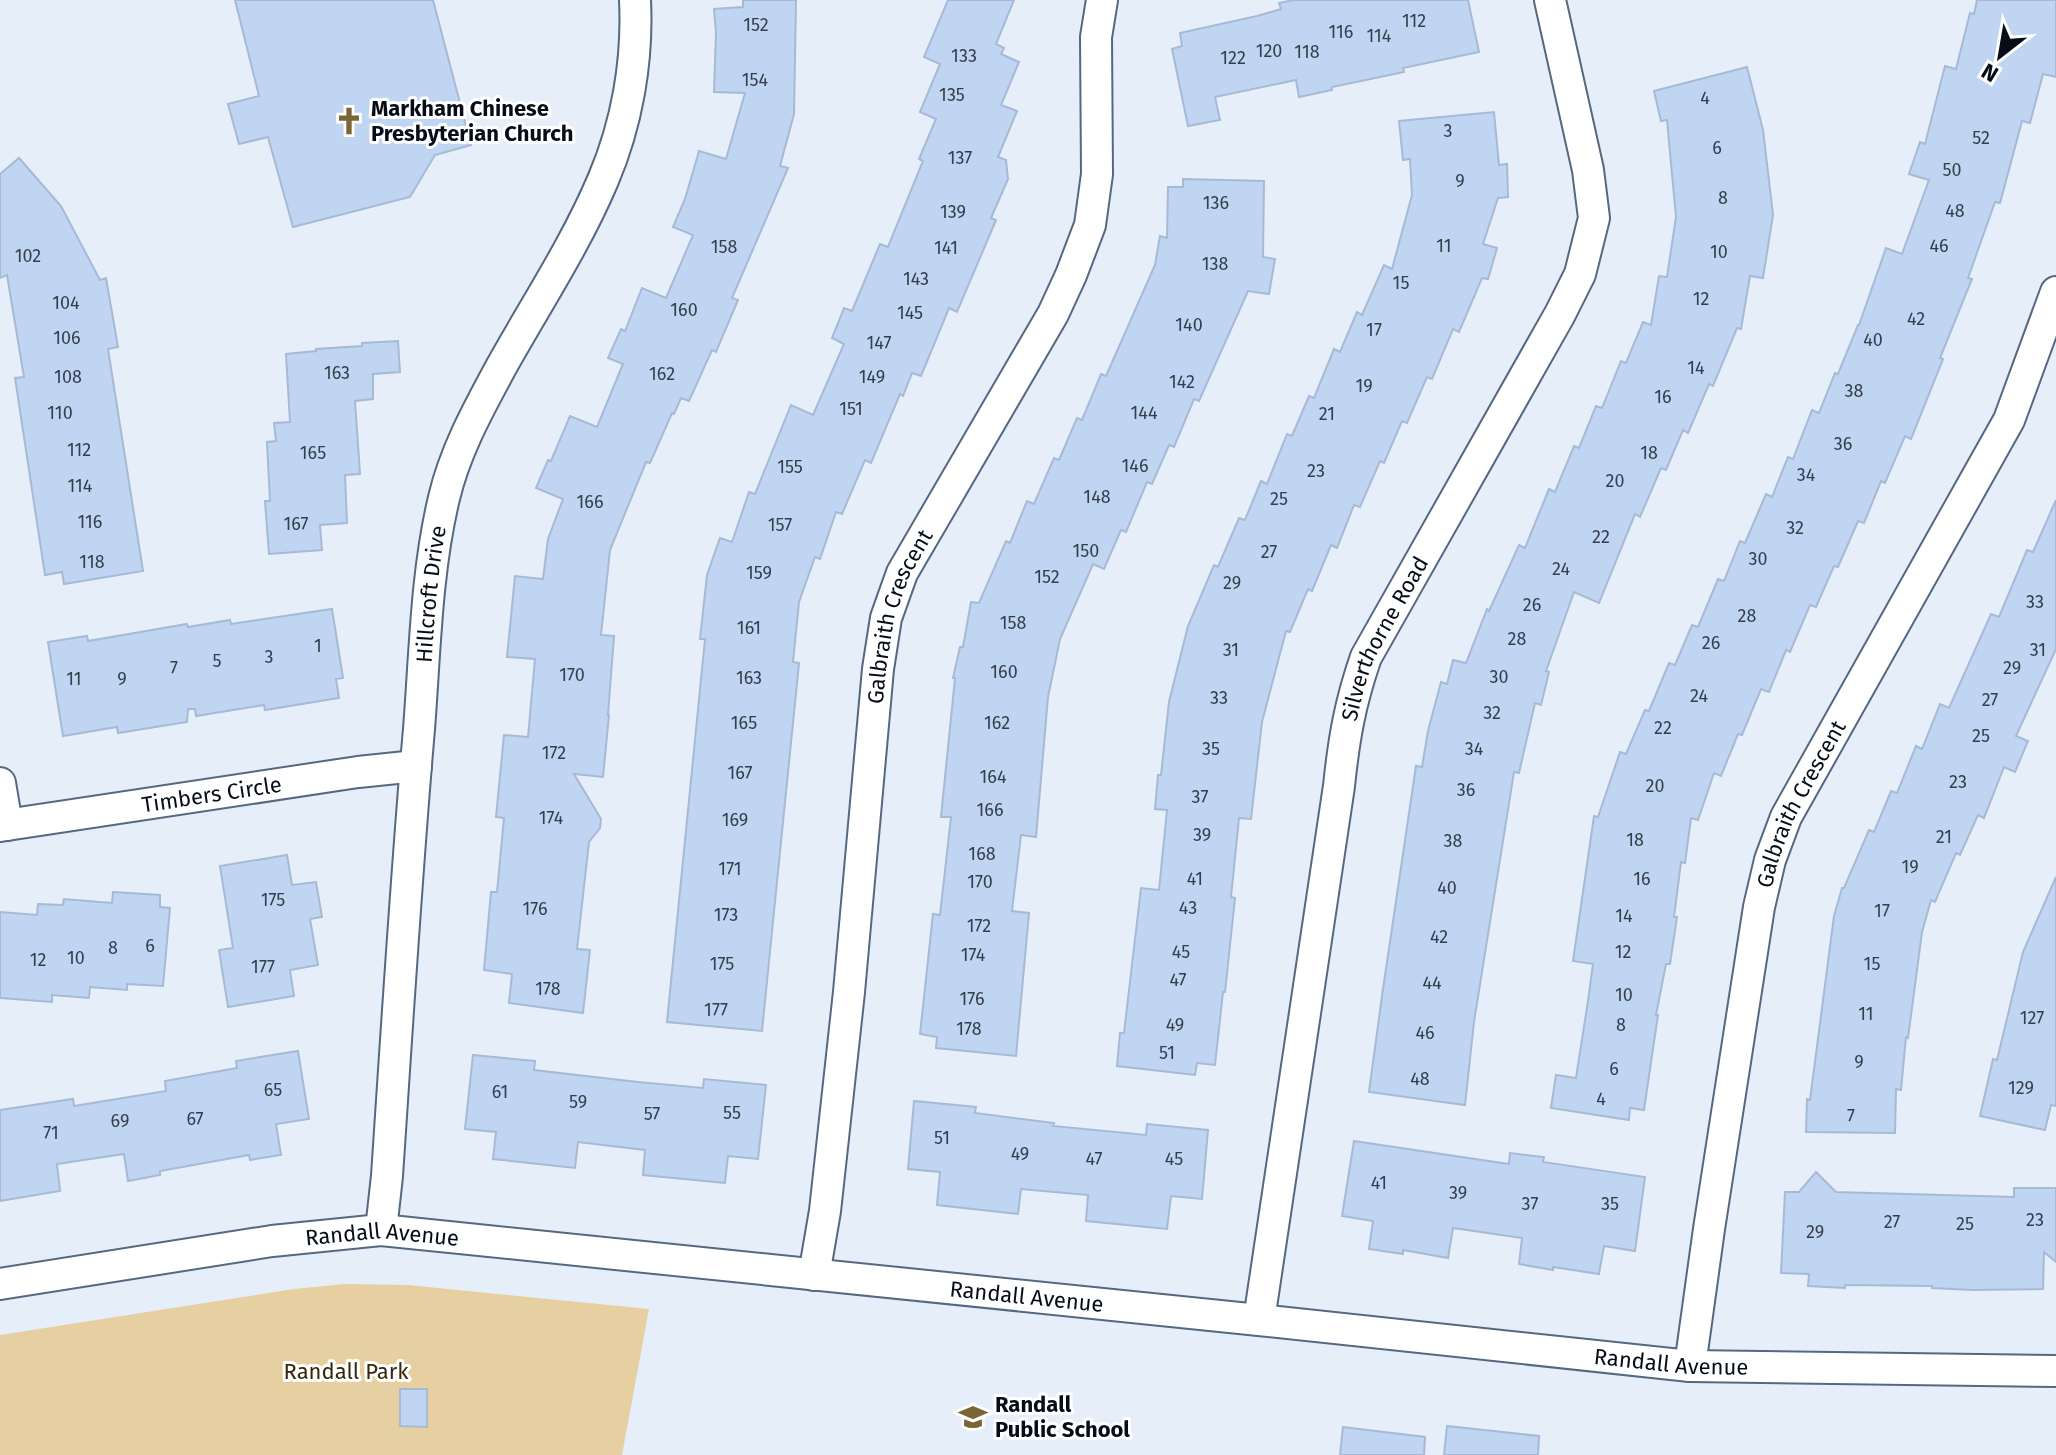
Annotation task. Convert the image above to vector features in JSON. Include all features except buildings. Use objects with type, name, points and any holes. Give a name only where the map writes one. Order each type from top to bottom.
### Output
[{"type":"street","name":"Hillcroft Drive","points":[[381,1230],[433,557],[444,497],[470,424],[570,247],[604,179],[626,109],[634,57],[635,0]]},
{"type":"street","name":"Galbraith Crescent","points":[[814,1275],[827,1196],[878,669],[886,618],[902,573],[1053,314],[1090,225],[1097,174],[1096,37],[1102,0]]},
{"type":"street","name":"Silverthorne Road","points":[[1259,1320],[1353,695],[1366,657],[1560,314],[1580,274],[1588,247],[1594,218],[1588,170],[1550,0]]},
{"type":"street","name":"Galbraith Crescent","points":[[1690,1366],[1745,994],[1770,860],[1786,817],[2009,420],[2056,292]]},
{"type":"street","name":"Timbers Circle","points":[[0,783],[4,826],[358,772],[416,766]]},
{"type":"street","name":"Randall Avenue","points":[[0,1284],[272,1241],[381,1230],[1690,1366],[2056,1371]]},
{"type":"green space","name":"Randall Park","points":[[345,1284],[408,1285],[649,1309],[622,1455],[0,1455],[0,1335],[294,1289]]},
{"type":"place","name":"Markham Chinese Presbyterian Church","points":[[349,121]]},
{"type":"place","name":"Randall Public School","points":[[973,1417]]}]
